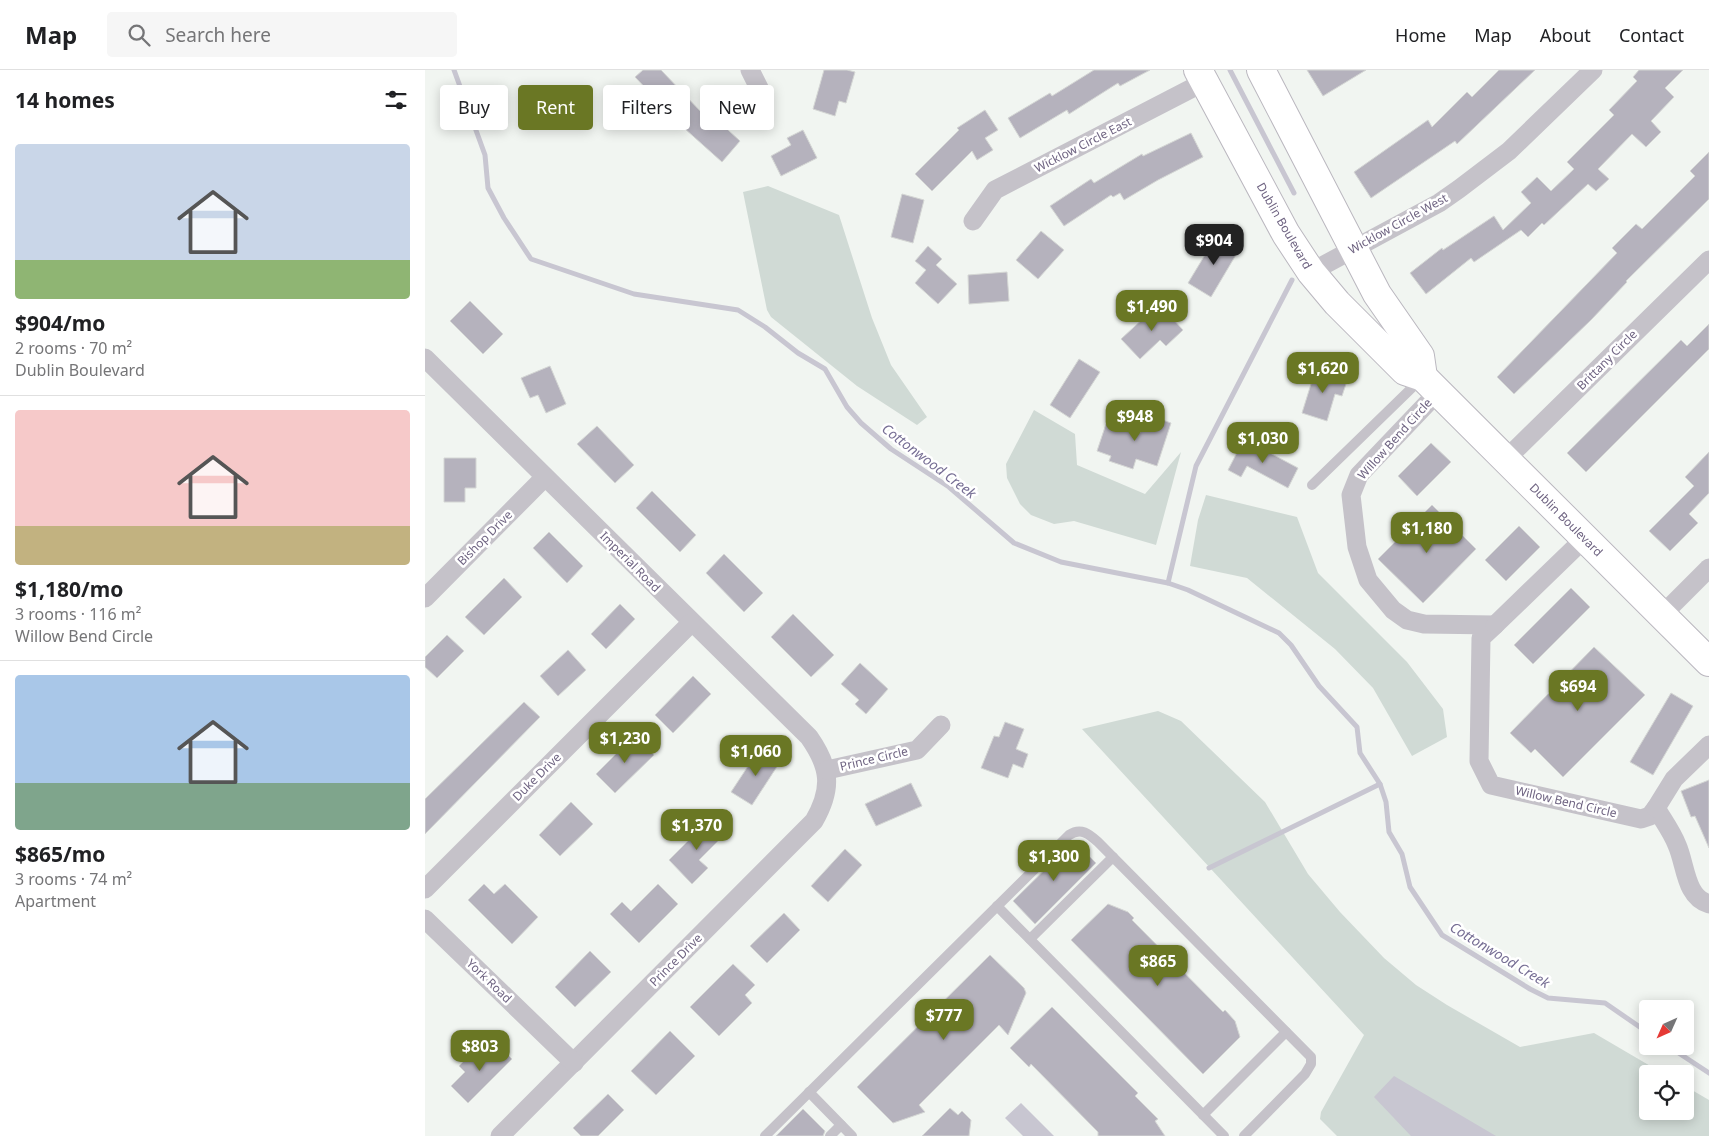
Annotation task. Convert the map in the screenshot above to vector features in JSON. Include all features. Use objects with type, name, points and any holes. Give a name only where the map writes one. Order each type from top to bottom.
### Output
[{"type":"main road","points":[[1261,70],[1377,294],[1419,356],[1431,384]]},
{"type":"main road","name":"Dublin Boulevard","points":[[1201,76],[1287,234],[1311,272],[1337,303],[1405,371],[1431,384],[1709,662]]},
{"type":"street","points":[[750,70],[758,85]]},
{"type":"street","name":"Wicklow Circle West","points":[[1311,272],[1439,203],[1459,189],[1509,151],[1593,70]]},
{"type":"street","name":"Wicklow Circle East","points":[[973,221],[995,190],[1201,76]]},
{"type":"street","name":"Brittany Circle","points":[[1506,459],[1709,260]]},
{"type":"street","name":"Imperial Road","points":[[425,358],[691,623],[809,737],[818,750],[827,770]]},
{"type":"street","name":"Willow Bend Circle","points":[[1431,384],[1359,475],[1351,495],[1357,547],[1368,580],[1393,610],[1407,620],[1424,624],[1495,625]]},
{"type":"street","name":"Bishop Drive","points":[[425,598],[545,477]]},
{"type":"street","name":"Willow Bend Circle","points":[[1585,538],[1481,638],[1479,761],[1491,785],[1641,820],[1650,816],[1674,779],[1709,745]]},
{"type":"street","points":[[1662,615],[1709,568]]},
{"type":"street","name":"Duke Drive","points":[[425,889],[691,623]]},
{"type":"street","name":"Prince Circle","points":[[827,770],[917,750],[941,725]]},
{"type":"street","name":"Prince Drive","points":[[500,1136],[814,821],[827,791],[827,770]]},
{"type":"street","points":[[1656,808],[1677,844],[1692,892],[1701,902],[1709,904]]},
{"type":"street","name":"York Road","points":[[425,919],[574,1063]]},
{"type":"lane","points":[[1311,485],[1431,384]]},
{"type":"lane","points":[[765,1136],[997,906],[1074,832],[1082,831],[1089,834],[1113,857],[1309,1055],[1311,1060],[1309,1068],[1244,1136]]},
{"type":"lane","points":[[1030,939],[1113,857]]},
{"type":"lane","points":[[997,906],[1224,1136]]},
{"type":"lane","points":[[1203,1115],[1286,1032]]},
{"type":"lane","points":[[809,1092],[852,1136]]},
{"type":"lane","points":[[830,1136],[841,1125]]},
{"type":"shaded area","points":[[768,186],[839,215],[872,318],[891,365],[927,417],[917,425],[857,386],[771,317],[767,310],[743,192]]},
{"type":"shaded area","points":[[1034,410],[1075,434],[1077,465],[1145,494],[1181,452],[1156,545],[1074,521],[1054,524],[1031,515],[1020,504],[1007,478],[1006,464]]},
{"type":"shaded area","points":[[1206,495],[1297,517],[1318,573],[1407,662],[1443,709],[1447,737],[1412,756],[1373,688],[1335,649],[1247,578],[1190,566],[1198,520]]},
{"type":"shaded area","points":[[1158,711],[1181,721],[1265,802],[1308,874],[1340,912],[1384,958],[1416,985],[1520,1047],[1594,1033],[1649,1065],[1639,1065],[1639,1120],[1694,1120],[1694,1091],[1709,1100],[1709,1136],[1337,1136],[1320,1119],[1321,1112],[1364,1035],[1082,729]]},
{"type":"shaded area","points":[[1394,1076],[1496,1136],[1411,1136],[1374,1097]]},
{"type":"shaded area","points":[[1021,1103],[1054,1136],[1023,1136],[1005,1118]]},
{"type":"building","points":[[643,70],[661,70],[675,85],[643,85],[635,77]]},
{"type":"building","points":[[824,70],[855,72],[846,103],[839,101],[835,116],[813,109]]},
{"type":"building","points":[[1094,70],[1150,70],[1120,86],[1118,83],[1069,114],[1067,110],[1020,138],[1008,118],[1050,93],[1052,96]]},
{"type":"building","points":[[1307,70],[1366,70],[1323,96]]},
{"type":"building","points":[[1499,70],[1535,70],[1457,144],[1455,141],[1371,198],[1354,172],[1428,120],[1432,127],[1467,92],[1472,97]]},
{"type":"building","points":[[1639,70],[1683,70],[1665,88],[1674,97],[1651,121],[1661,132],[1646,147],[1632,134],[1598,169],[1609,179],[1596,191],[1588,184],[1544,225],[1542,223],[1528,237],[1521,230],[1474,262],[1471,258],[1426,294],[1410,273],[1442,248],[1443,250],[1494,216],[1503,230],[1531,203],[1521,192],[1537,177],[1551,191],[1574,169],[1567,162],[1614,115],[1609,110],[1637,81],[1633,77]]},
{"type":"building","points":[[690,100],[700,111],[700,130],[728,130],[740,141],[722,162],[686,130],[690,130]]},
{"type":"building","points":[[985,110],[998,130],[985,138],[993,150],[977,160],[972,151],[932,191],[915,174],[959,130],[957,128]]},
{"type":"building","points":[[803,130],[817,158],[781,176],[771,156],[791,145],[787,138]]},
{"type":"building","points":[[1191,133],[1203,157],[1124,200],[1120,193],[1113,197],[1111,195],[1064,226],[1050,206],[1091,179],[1094,183],[1142,154],[1143,156]]},
{"type":"building","points":[[1709,152],[1709,199],[1626,281],[1591,320],[1514,394],[1497,377],[1617,253],[1612,248],[1636,224],[1642,229],[1695,176],[1690,171]]},
{"type":"building","points":[[902,194],[924,200],[913,243],[891,237]]},
{"type":"building","points":[[1041,231],[1064,250],[1038,279],[1016,260]]},
{"type":"building","points":[[1217,235],[1240,248],[1211,297],[1188,283]]},
{"type":"building","points":[[928,246],[942,259],[936,265],[957,284],[938,304],[915,283],[926,270],[915,261]]},
{"type":"building","points":[[1007,272],[1009,301],[969,304],[968,275]]},
{"type":"building","points":[[470,301],[503,334],[483,354],[450,321]]},
{"type":"building","points":[[1159,304],[1183,330],[1166,346],[1160,340],[1140,359],[1121,339]]},
{"type":"building","points":[[1709,324],[1709,349],[1586,472],[1567,453],[1681,340],[1687,346]]},
{"type":"building","points":[[1079,359],[1100,372],[1070,418],[1050,405]]},
{"type":"building","points":[[550,366],[566,404],[546,413],[538,395],[530,398],[521,378]]},
{"type":"building","points":[[1316,368],[1348,378],[1342,396],[1335,394],[1327,421],[1302,413]]},
{"type":"building","points":[[1146,414],[1171,423],[1157,466],[1136,459],[1133,469],[1109,461],[1111,456],[1097,451],[1107,421],[1140,433]]},
{"type":"building","points":[[597,426],[634,465],[615,483],[577,444]]},
{"type":"building","points":[[1244,439],[1298,468],[1288,488],[1247,466],[1241,477],[1228,470]]},
{"type":"building","points":[[1431,443],[1451,462],[1417,496],[1398,476]]},
{"type":"building","points":[[1709,452],[1709,493],[1689,514],[1698,523],[1670,551],[1649,531],[1694,486],[1685,477]]},
{"type":"building","points":[[444,458],[476,458],[476,488],[465,488],[465,502],[444,502]]},
{"type":"building","points":[[652,491],[696,535],[680,552],[636,508]]},
{"type":"building","points":[[1432,505],[1476,549],[1423,603],[1378,559]]},
{"type":"building","points":[[1519,526],[1540,547],[1506,581],[1485,560]]},
{"type":"building","points":[[549,532],[583,566],[567,583],[533,548]]},
{"type":"building","points":[[724,554],[763,593],[744,612],[706,573]]},
{"type":"building","points":[[504,578],[522,597],[484,635],[465,617]]},
{"type":"building","points":[[1571,588],[1590,607],[1533,664],[1514,645]]},
{"type":"building","points":[[620,604],[635,619],[606,649],[591,634]]},
{"type":"building","points":[[793,614],[834,655],[811,677],[771,637]]},
{"type":"building","points":[[447,635],[464,651],[437,678],[425,667],[425,657]]},
{"type":"building","points":[[1594,647],[1645,695],[1563,777],[1535,749],[1531,753],[1510,733]]},
{"type":"building","points":[[568,650],[586,670],[558,696],[540,676]]},
{"type":"building","points":[[860,663],[888,689],[866,714],[855,704],[859,700],[841,684]]},
{"type":"building","points":[[693,676],[711,694],[673,733],[655,715]]},
{"type":"building","points":[[1671,693],[1693,706],[1653,775],[1630,762]]},
{"type":"building","points":[[524,702],[540,717],[425,834],[425,799]]},
{"type":"building","points":[[1005,722],[1024,729],[1016,749],[1028,754],[1023,768],[1013,764],[1008,778],[981,768],[994,736],[999,737]]},
{"type":"building","points":[[635,735],[654,755],[615,793],[596,774]]},
{"type":"building","points":[[760,748],[780,762],[752,805],[731,792]]},
{"type":"building","points":[[1709,780],[1709,848],[1695,816],[1691,817],[1681,791]]},
{"type":"building","points":[[911,783],[922,806],[876,826],[865,804]]},
{"type":"building","points":[[571,802],[593,824],[560,856],[539,835]]},
{"type":"building","points":[[710,819],[725,834],[699,860],[708,868],[692,884],[669,860]]},
{"type":"building","points":[[1074,841],[1096,863],[1035,924],[1013,901]]},
{"type":"building","points":[[845,849],[862,865],[828,902],[811,886]]},
{"type":"building","points":[[484,884],[494,894],[505,884],[538,917],[512,944],[468,900]]},
{"type":"building","points":[[658,884],[678,904],[639,943],[610,914],[622,902],[631,911]]},
{"type":"building","points":[[1108,904],[1128,912],[1134,918],[1132,920],[1223,1012],[1225,1010],[1235,1021],[1240,1037],[1203,1074],[1071,940]]},
{"type":"building","points":[[784,913],[800,930],[767,963],[750,946]]},
{"type":"building","points":[[590,951],[611,972],[575,1007],[555,987]]},
{"type":"building","points":[[990,955],[1024,988],[1026,993],[1008,1035],[999,1025],[919,1105],[925,1112],[893,1123],[857,1087]]},
{"type":"building","points":[[733,964],[755,985],[745,995],[752,1003],[719,1036],[690,1007]]},
{"type":"building","points":[[1052,1007],[1138,1093],[1135,1096],[1158,1119],[1155,1121],[1165,1136],[1098,1136],[1098,1132],[1031,1064],[1029,1067],[1010,1048]]},
{"type":"building","points":[[670,1031],[695,1056],[656,1095],[631,1071]]},
{"type":"building","points":[[496,1043],[512,1059],[468,1103],[451,1086],[465,1072],[459,1066],[471,1054],[478,1061]]},
{"type":"building","points":[[608,1094],[624,1110],[598,1136],[581,1136],[573,1128]]},
{"type":"building","points":[[950,1108],[958,1115],[962,1111],[971,1120],[969,1136],[922,1136]]},
{"type":"building","points":[[803,1109],[825,1131],[823,1136],[776,1136]]},
{"type":"waterway","name":"Cottonwood Creek","points":[[454,70],[485,155],[488,188],[504,218],[531,259],[634,294],[738,310],[765,327],[798,353],[825,369],[847,407],[861,423],[891,449],[949,487],[1014,543],[1061,562],[1168,583],[1188,590],[1279,633],[1291,645],[1319,686],[1357,727],[1360,753],[1380,784],[1386,802],[1389,832],[1402,854],[1410,887],[1442,935],[1548,998],[1605,1003],[1639,1026]]},
{"type":"waterway","name":"Cottonwood Creek","points":[[1230,70],[1294,193]]},
{"type":"waterway","name":"Cottonwood Creek","points":[[1168,583],[1196,466],[1292,280]]},
{"type":"waterway","points":[[1209,868],[1380,784]]},
{"type":"waterway","name":"Cottonwood Creek","points":[[1682,1055],[1709,1073]]}]
